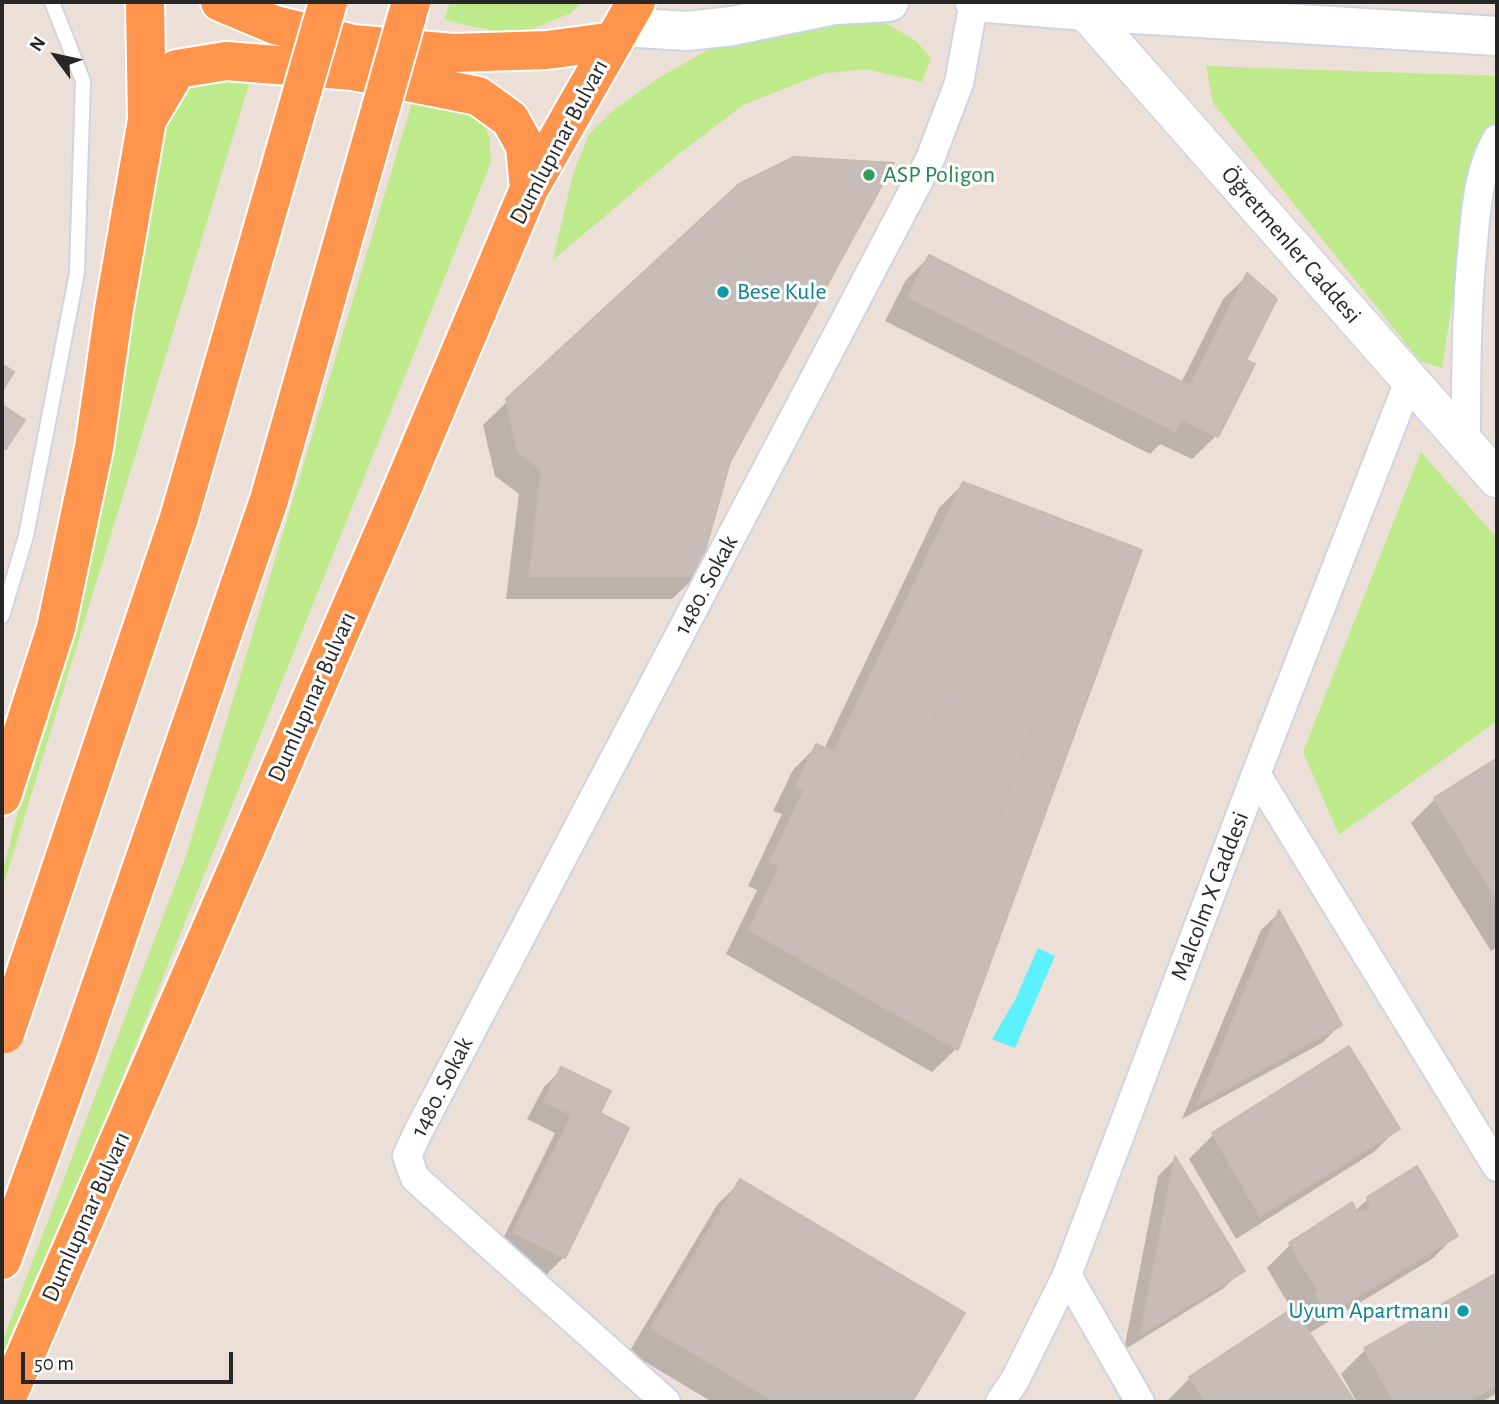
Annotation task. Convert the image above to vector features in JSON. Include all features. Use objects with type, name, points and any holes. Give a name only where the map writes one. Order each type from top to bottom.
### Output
[{"type":"highway","points":[[2,796],[58,615],[94,448],[114,309],[147,120],[145,2]]},
{"type":"highway","points":[[220,2],[275,25],[353,44],[453,53],[547,50],[624,23]]},
{"type":"highway","points":[[3,1038],[178,518],[328,2]]},
{"type":"highway","points":[[2,1260],[77,1054],[269,500],[411,2]]},
{"type":"highway","name":"Dumlupınar Bulvarı","points":[[5,1402],[395,506],[528,189],[624,23]]},
{"type":"highway","points":[[147,120],[177,69],[226,61],[353,71],[478,96],[510,119],[525,146],[528,189]]},
{"type":"main road","points":[[624,23],[687,31],[732,26],[835,5],[889,2]]},
{"type":"main road","points":[[975,2],[1497,36]]},
{"type":"street","name":"1480. Sokak","points":[[666,1402],[415,1178],[407,1156],[930,159],[959,83],[975,2]]},
{"type":"street","name":"Öğretmenler Caddesi","points":[[1085,11],[1497,479]]},
{"type":"street","points":[[1466,442],[1466,341],[1470,270],[1477,202],[1490,150],[1497,139]]},
{"type":"street","name":"Malcolm X Caddesi","points":[[1000,1402],[1015,1380],[1067,1275],[1256,774],[1409,381]]},
{"type":"street","points":[[1256,774],[1497,1167]]},
{"type":"street","points":[[1067,1275],[1140,1402]]},
{"type":"lane","points":[[2,616],[26,536],[77,273],[83,81],[52,2]]},
{"type":"green space","points":[[450,2],[583,2],[571,13],[516,36],[444,20]]},
{"type":"green space","points":[[849,22],[884,22],[916,41],[931,58],[922,82],[866,69],[822,74],[743,105],[674,158],[553,260],[573,174],[589,134],[616,108],[660,77],[708,50],[768,33]]},
{"type":"green space","points":[[1206,66],[1497,76],[1497,117],[1470,186],[1442,368],[1420,361],[1213,103]]},
{"type":"green space","points":[[251,78],[2,890],[2,874],[95,509],[153,132],[192,81]]},
{"type":"green space","points":[[414,96],[458,101],[484,122],[489,137],[491,162],[2,1377],[2,1342],[186,856]]},
{"type":"green space","points":[[1421,452],[1497,538],[1497,721],[1339,835],[1303,752]]},
{"type":"water","points":[[1038,948],[1055,956],[1015,1048],[992,1039],[1015,1000]]},
{"type":"building","name":"Bese Kule","points":[[794,157],[894,163],[730,462],[698,576],[529,576],[542,470],[518,452],[506,399],[739,184]]},
{"type":"building","points":[[929,255],[1190,386],[1247,273],[1277,299],[1246,360],[1255,364],[1218,437],[1181,419],[1175,431],[908,297]]},
{"type":"building","points":[[2,364],[14,372],[2,391]]},
{"type":"building","points":[[2,405],[25,420],[6,449],[2,447]]},
{"type":"building","points":[[963,482],[1142,550],[958,1050],[749,930],[780,866],[770,862],[804,790],[796,786],[816,744],[834,752]],"holes":[[[947,689],[1034,722],[1000,816],[908,774]]]},
{"type":"building","points":[[947,689],[1034,722],[1000,816],[908,774]]},
{"type":"building","points":[[1497,758],[1497,900],[1434,798]]},
{"type":"building","points":[[1279,910],[1342,1025],[1198,1104]]},
{"type":"building","points":[[1349,1046],[1400,1129],[1260,1216],[1212,1133]]},
{"type":"building","points":[[561,1067],[611,1091],[600,1113],[629,1128],[565,1258],[513,1232],[572,1115],[544,1101]]},
{"type":"building","points":[[1175,1156],[1245,1271],[1141,1334]]},
{"type":"building","points":[[1417,1166],[1458,1236],[1328,1314],[1315,1295],[1318,1290],[1289,1243],[1352,1202],[1357,1213],[1371,1209],[1367,1197]]},
{"type":"building","points":[[740,1179],[965,1313],[912,1402],[775,1402],[651,1328]]},
{"type":"building","name":"Uyum Apartmanı","points":[[1497,1273],[1497,1385],[1467,1402],[1394,1402],[1364,1348]]},
{"type":"building","points":[[1293,1308],[1355,1402],[1206,1402],[1189,1377]]},
{"type":"place","name":"ASP Poligon","points":[[869,175]]},
{"type":"place","name":"Bese Kule","points":[[723,292]]},
{"type":"place","name":"Uyum Apartmanı","points":[[1463,1311]]}]
